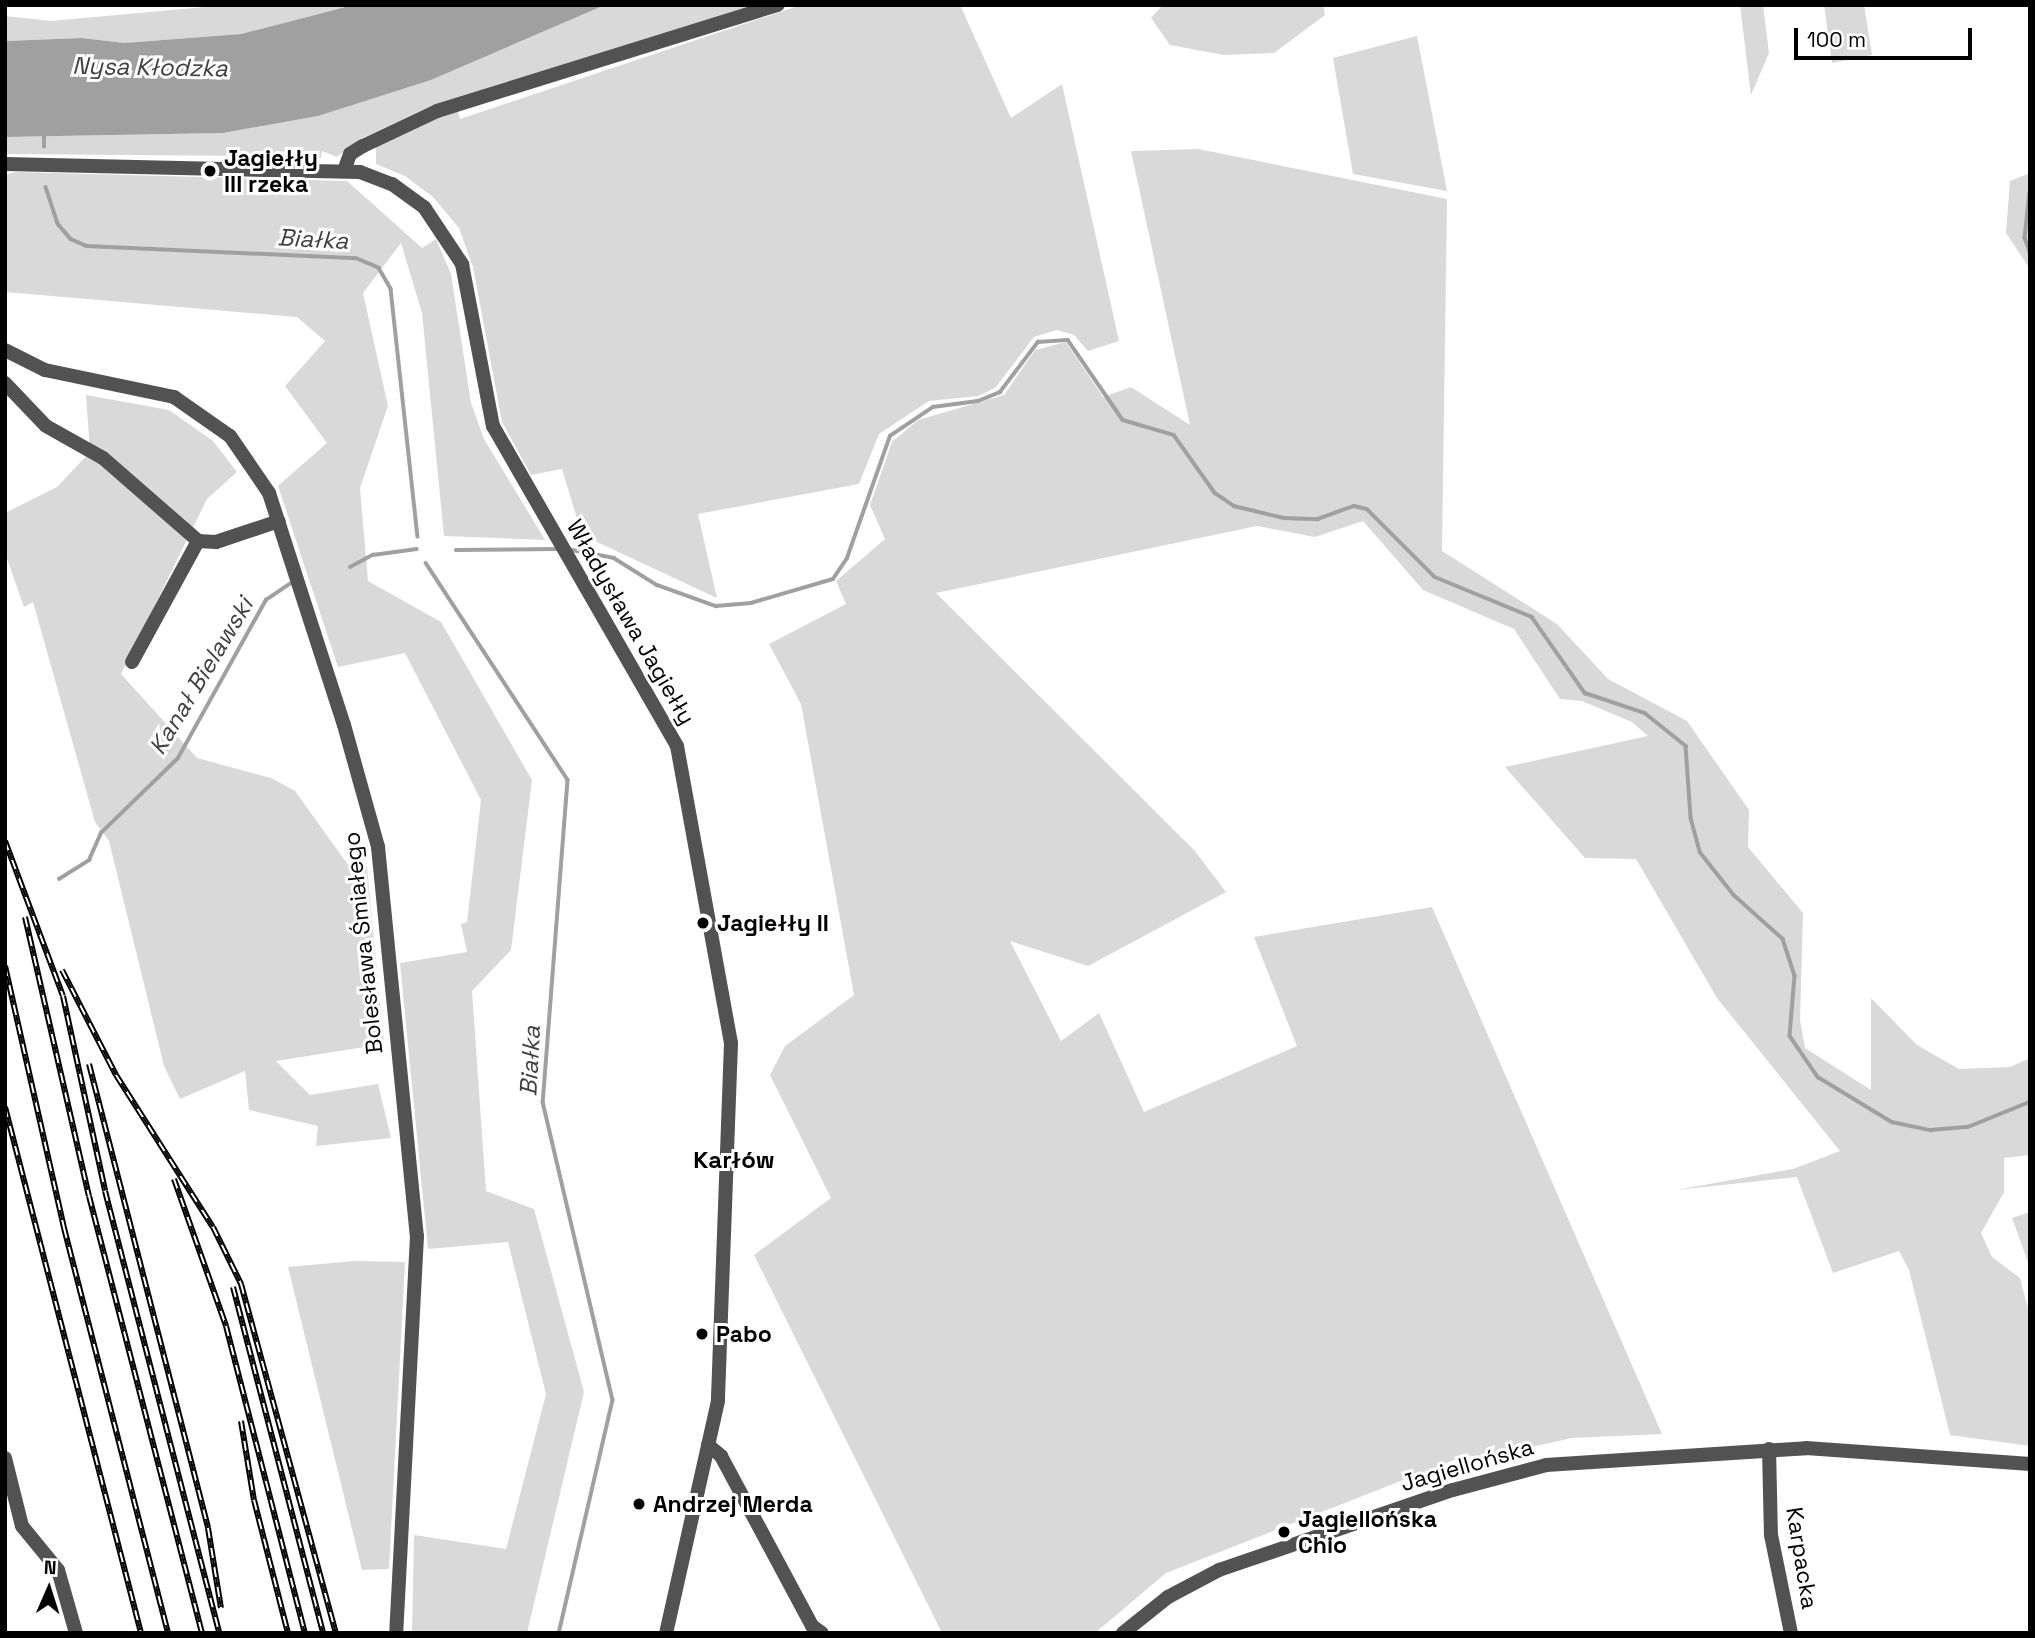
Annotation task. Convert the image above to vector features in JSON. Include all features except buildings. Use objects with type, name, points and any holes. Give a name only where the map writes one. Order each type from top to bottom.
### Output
[{"type":"street","points":[[345,169],[350,155],[363,146],[437,111],[778,5]]},
{"type":"street","name":"Władysława Jagiełły","points":[[5,164],[345,169],[376,176],[409,195],[449,238],[465,275],[490,419],[566,557],[677,746],[731,1043],[718,1401],[666,1633]]},
{"type":"street","name":"Bolesława Śmiałego","points":[[5,350],[45,370],[139,386],[192,406],[230,436],[249,461],[279,522],[372,818],[384,895],[416,1236],[396,1633]]},
{"type":"street","points":[[5,383],[46,426],[103,458],[198,541],[216,542],[279,522]]},
{"type":"street","points":[[132,662],[198,541]]},
{"type":"street","points":[[708,1445],[721,1457],[812,1626],[822,1633]]},
{"type":"street","name":"Jagiellońska","points":[[1123,1633],[1168,1597],[1219,1570],[1503,1474],[1586,1460],[1769,1449],[1896,1451],[2030,1464]]},
{"type":"street","name":"Karpacka","points":[[1769,1449],[1772,1535],[1791,1633]]},
{"type":"street","points":[[5,1458],[22,1525],[58,1570],[76,1633]]},
{"type":"shaded area","points":[[227,5],[353,5],[241,34],[124,43],[82,38],[5,41],[5,16],[51,21]]},
{"type":"shaded area","points":[[605,5],[759,5],[425,109],[360,139],[337,157],[322,151],[321,158],[308,158],[294,150],[253,156],[5,154],[5,137],[223,133],[317,116],[431,80]]},
{"type":"shaded area","points":[[801,5],[960,5],[1011,118],[1062,84],[1119,341],[1088,351],[1074,335],[1057,330],[1034,337],[995,388],[978,396],[929,401],[879,434],[859,484],[698,514],[717,598],[582,535],[562,469],[531,475],[502,422],[473,267],[459,228],[433,197],[405,176],[376,164],[376,146],[433,118],[458,111],[460,119]]},
{"type":"shaded area","points":[[1163,5],[1323,5],[1325,15],[1274,53],[1224,55],[1170,45],[1151,18]]},
{"type":"shaded area","points":[[1740,5],[1763,5],[1769,53],[1751,95]]},
{"type":"shaded area","points":[[1824,5],[1864,5],[1872,55],[1832,63]]},
{"type":"shaded area","points":[[1417,36],[1447,191],[1353,174],[1333,58]]},
{"type":"shaded area","points":[[1198,149],[1447,199],[1442,551],[1557,624],[1608,679],[1687,721],[1749,810],[1748,847],[1803,913],[1800,1020],[1805,1048],[1871,1090],[1871,998],[1917,1045],[1959,1069],[2010,1067],[2030,1058],[2030,1155],[2004,1158],[2004,1192],[1981,1233],[1992,1257],[2020,1278],[2030,1316],[2030,1446],[1950,1435],[1909,1270],[1899,1251],[1833,1273],[1797,1177],[1676,1190],[1793,1169],[1840,1151],[1717,998],[1636,859],[1585,858],[1505,767],[1648,736],[1632,722],[1582,701],[1560,699],[1514,629],[1423,590],[1363,521],[1315,537],[1257,526],[936,593],[1194,850],[1226,892],[1088,966],[1010,941],[1061,1041],[1099,1013],[1144,1112],[1297,1046],[1254,937],[1432,907],[1662,1434],[1572,1438],[1482,1458],[1467,1455],[1166,1573],[1095,1633],[942,1633],[754,1255],[831,1198],[770,1075],[785,1046],[854,995],[801,704],[769,644],[846,604],[836,581],[885,539],[870,505],[892,442],[918,420],[1004,395],[1035,350],[1066,342],[1103,397],[1131,387],[1190,425],[1131,151]]},
{"type":"shaded area","points":[[15,172],[347,181],[422,248],[436,239],[451,274],[471,403],[484,439],[545,540],[444,536],[422,313],[401,243],[363,293],[388,406],[360,488],[368,581],[441,622],[532,780],[511,950],[472,991],[486,1191],[534,1209],[584,1392],[527,1633],[412,1633],[414,1535],[506,1549],[546,1394],[508,1242],[428,1249],[400,963],[467,952],[461,924],[467,922],[481,800],[405,653],[338,667],[278,486],[327,443],[285,386],[325,341],[297,317],[5,292],[5,175]]},
{"type":"shaded area","points":[[2030,173],[2030,269],[2006,233],[2010,181]]},
{"type":"shaded area","points":[[86,395],[169,410],[213,441],[237,472],[207,499],[121,674],[197,758],[271,778],[295,791],[351,869],[367,867],[384,1044],[276,1061],[310,1095],[378,1084],[391,1138],[316,1146],[318,1126],[249,1110],[245,1071],[180,1099],[164,1066],[109,841],[95,822],[33,602],[24,607],[5,553],[5,513],[57,487],[90,452]]},
{"type":"shaded area","points":[[2030,1212],[2030,1268],[2012,1218]]},
{"type":"shaded area","points":[[355,1261],[405,1262],[389,1569],[362,1570],[288,1267]]},
{"type":"water","name":"Nysa Kłodzka","points":[[353,5],[605,5],[431,80],[318,116],[223,133],[5,137],[5,41],[82,38],[124,43],[241,34]]},
{"type":"waterway","name":"Białka","points":[[44,135],[44,147]]},
{"type":"waterway","name":"Białka","points":[[46,187],[58,224],[71,239],[87,246],[356,258],[379,268],[391,289],[418,537]]},
{"type":"waterway","name":"Kanał Bielawski","points":[[2030,192],[2025,238],[2030,252]]},
{"type":"waterway","name":"Kanał Bielawski","points":[[567,549],[614,558],[657,585],[716,606],[751,603],[833,579],[847,558],[890,436],[933,407],[978,401],[1000,392],[1038,342],[1068,340],[1123,420],[1174,435],[1215,493],[1234,506],[1284,518],[1318,519],[1354,506],[1367,509],[1435,577],[1532,617],[1585,693],[1645,713],[1686,746],[1691,818],[1700,852],[1734,895],[1783,939],[1795,976],[1790,1036],[1818,1077],[1892,1122],[1931,1130],[1968,1127],[2030,1102]]},
{"type":"waterway","name":"Kanał Bielawski","points":[[350,567],[373,555],[417,549]]},
{"type":"waterway","name":"Kanał Bielawski","points":[[456,550],[559,549]]},
{"type":"waterway","name":"Białka","points":[[426,563],[568,780],[543,1102],[613,1400],[559,1633]]},
{"type":"waterway","name":"Kanał Bielawski","points":[[59,879],[89,860],[101,833],[178,758],[266,600],[290,584]]},
{"type":"railway","points":[[5,841],[63,996],[105,1191],[219,1633]]},
{"type":"railway","points":[[25,917],[89,1196],[202,1633]]},
{"type":"railway","points":[[5,966],[64,1228],[168,1633]]},
{"type":"railway","points":[[62,970],[116,1075],[213,1227],[241,1284],[336,1633]]},
{"type":"railway","points":[[89,1064],[208,1528],[221,1608]]},
{"type":"railway","points":[[5,1107],[141,1633]]},
{"type":"railway","points":[[174,1179],[226,1326],[305,1633]]},
{"type":"railway","points":[[233,1287],[323,1633]]},
{"type":"railway","points":[[241,1421],[254,1500],[288,1633]]},
{"type":"place","name":"Jagiełły III rzeka","points":[[210,171]]},
{"type":"place","name":"Jagiełły II","points":[[703,923]]},
{"type":"place","name":"Pabo","points":[[702,1334]]},
{"type":"place","name":"Andrzej Merda","points":[[639,1504]]},
{"type":"place","name":"Jagiellońska Chio","points":[[1284,1532]]},
{"type":"district","name":"Karłów","points":[[734,1160]]}]
